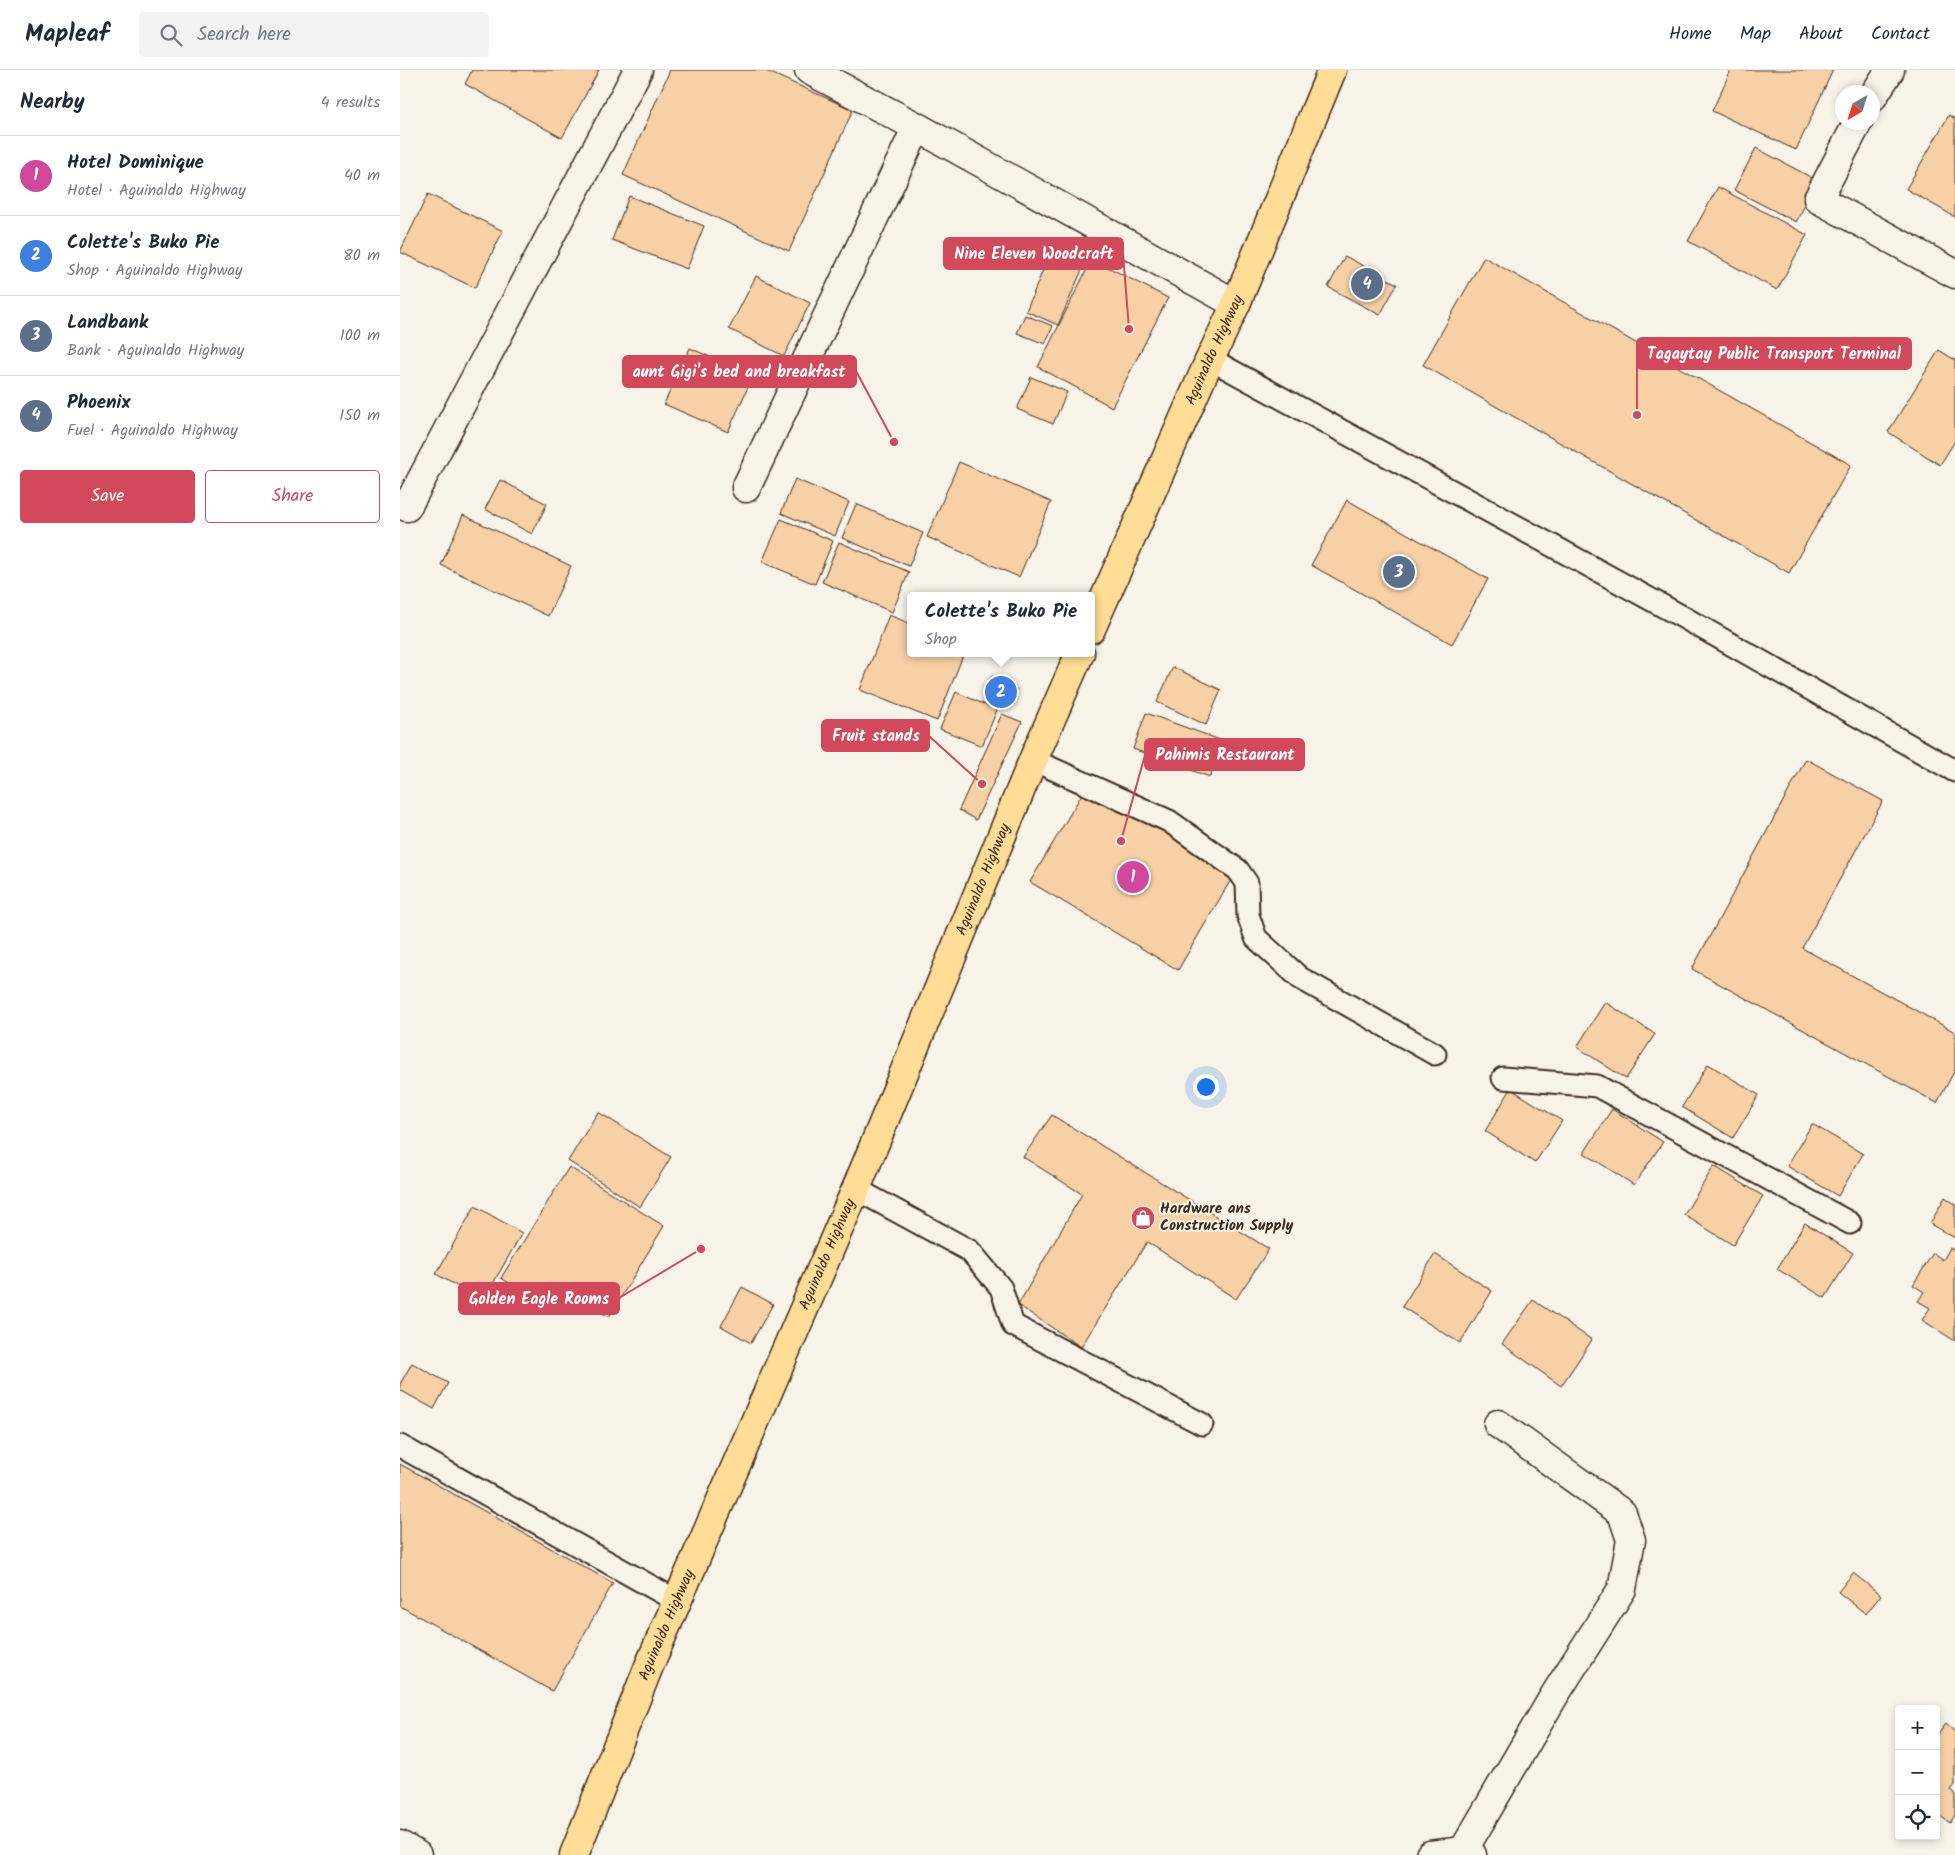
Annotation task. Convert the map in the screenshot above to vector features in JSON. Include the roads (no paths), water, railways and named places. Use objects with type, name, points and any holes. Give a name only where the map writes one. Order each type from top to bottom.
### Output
[{"type":"main road","name":"Aguinaldo Highway","points":[[1095,620],[1236,304],[1332,70]]},
{"type":"main road","name":"Aguinaldo Highway","points":[[574,1855],[649,1666],[856,1190],[1033,760],[1078,657]]},
{"type":"street","points":[[407,507],[638,70]]},
{"type":"street","points":[[809,70],[917,126],[1236,304]]},
{"type":"street","points":[[1880,86],[1890,70]]},
{"type":"street","points":[[746,488],[917,126]]},
{"type":"street","points":[[1854,130],[1818,199],[1955,274]]},
{"type":"street","points":[[1430,1855],[1467,1853],[1554,1696],[1622,1589],[1631,1540],[1622,1513],[1498,1424]]},
{"type":"street","points":[[400,1845],[417,1855]]},
{"type":"lane","points":[[1210,360],[1681,616],[1955,771]]},
{"type":"lane","points":[[1033,760],[1169,821],[1238,870],[1247,883],[1248,915],[1256,938],[1300,978],[1435,1054]]},
{"type":"lane","points":[[1503,1078],[1597,1086],[1850,1223]]},
{"type":"lane","points":[[856,1190],[970,1251],[1001,1288],[1013,1324],[1202,1424]]},
{"type":"lane","points":[[400,1446],[677,1601]]},
{"type":"place","name":"Phoenix","points":[[1367,284]]},
{"type":"place","name":"Nine Eleven Woodcraft","points":[[1129,329]]},
{"type":"place","name":"Tagaytay Public Transport Terminal","points":[[1637,415]]},
{"type":"place","name":"aunt Gigi's bed and breakfast","points":[[894,442]]},
{"type":"place","name":"Landbank","points":[[1399,572]]},
{"type":"place","name":"Colette's Buko Pie","points":[[1001,692]]},
{"type":"place","name":"Fruit stands","points":[[982,784]]},
{"type":"place","name":"Pahimis Restaurant","points":[[1121,841]]},
{"type":"place","name":"Hotel Dominique","points":[[1133,877]]},
{"type":"place","name":"Hardware ans Construction Supply","points":[[1143,1218]]},
{"type":"place","name":"Golden Eagle Rooms","points":[[701,1249]]}]
